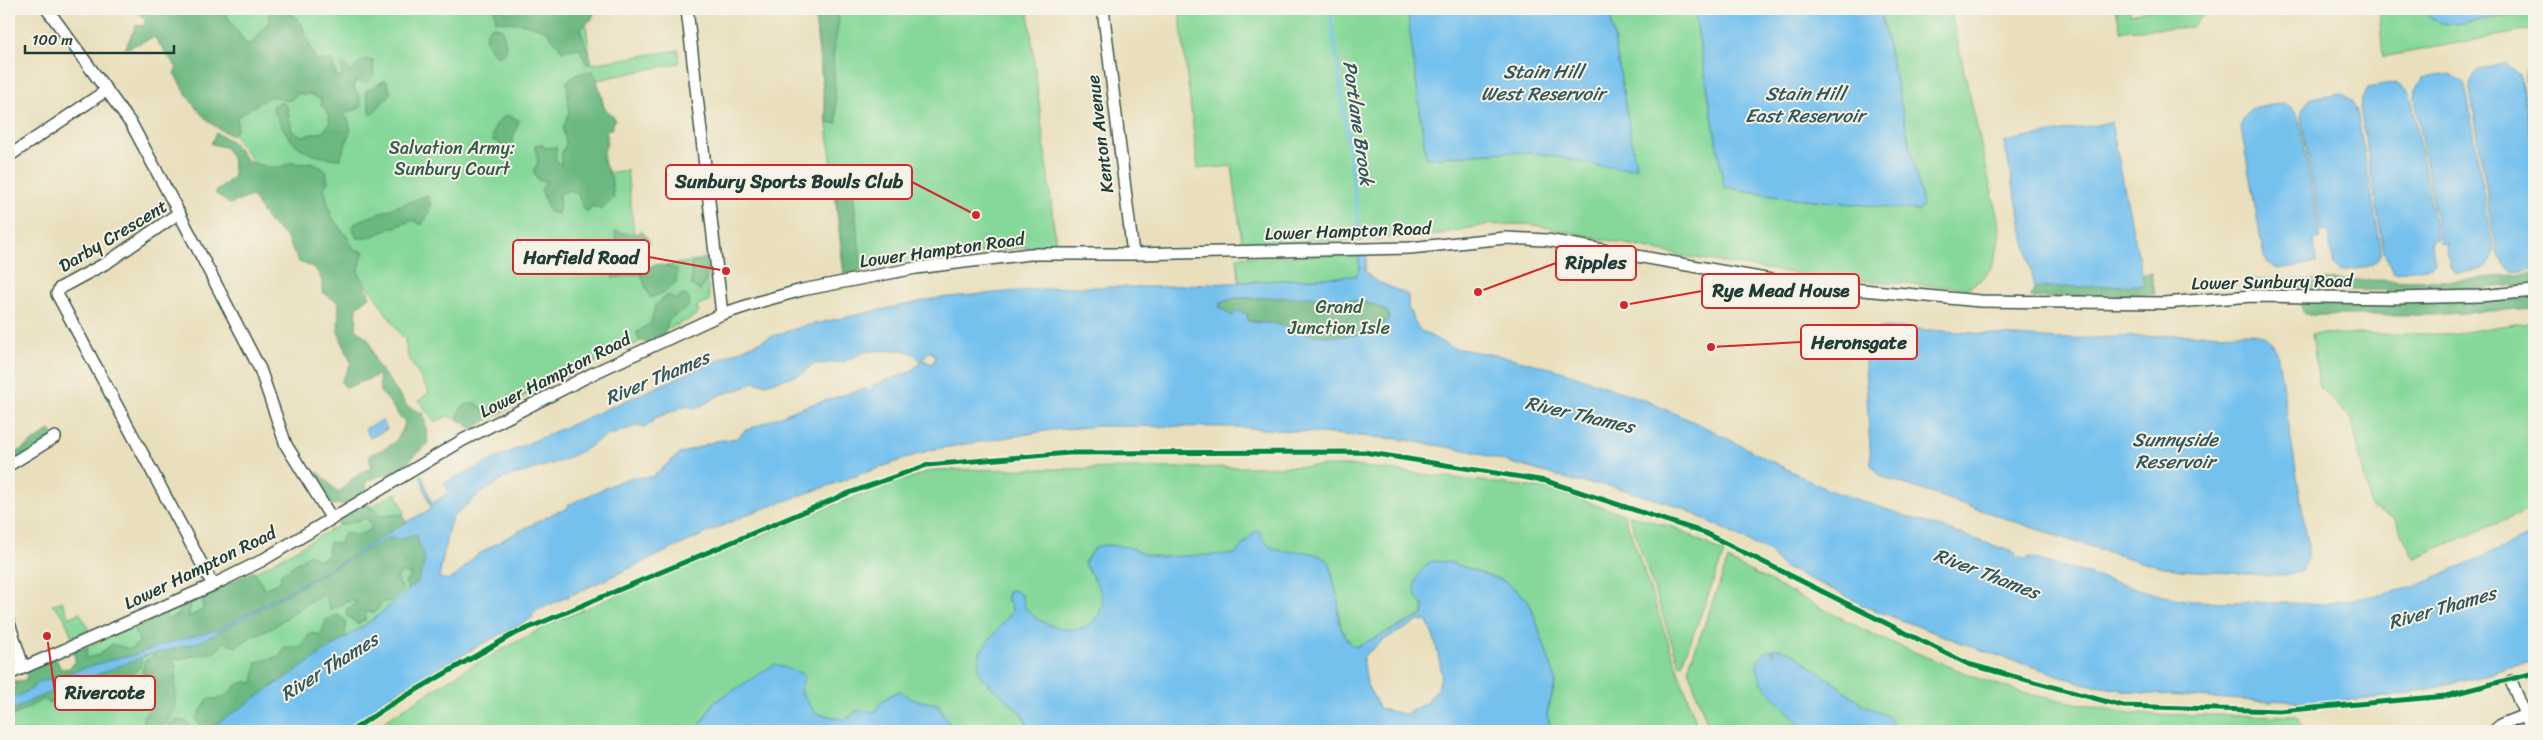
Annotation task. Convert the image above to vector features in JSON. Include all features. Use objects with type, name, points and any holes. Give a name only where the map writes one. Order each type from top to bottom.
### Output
[{"type":"street","points":[[47,9],[132,125],[179,213]]},
{"type":"street","points":[[687,9],[722,314]]},
{"type":"street","name":"Kenton Avenue","points":[[1103,9],[1132,254]]},
{"type":"street","points":[[9,156],[107,90]]},
{"type":"street","name":"Darby Crescent","points":[[213,585],[57,294],[60,288],[108,262],[179,213],[260,369],[286,445],[332,520]]},
{"type":"street","name":"Lower Hampton Road","points":[[9,674],[213,585],[261,561],[463,440],[594,373],[722,314],[802,290],[916,268],[1030,254],[1132,254],[1429,247],[1522,238],[1547,240],[1788,283],[1980,301]]},
{"type":"street","name":"Lower Sunbury Road","points":[[1980,301],[2164,303],[2252,296],[2398,298],[2480,296],[2534,291]]},
{"type":"street","points":[[9,465],[55,437]]},
{"type":"street","points":[[9,623],[24,666]]},
{"type":"street","points":[[2510,680],[2532,731]]},
{"type":"street","points":[[2494,731],[2502,724],[2525,715]]},
{"type":"green space","points":[[135,9],[225,9],[226,14],[245,43],[252,44],[269,21],[267,9],[288,9],[301,23],[316,61],[332,60],[337,78],[342,76],[342,64],[347,66],[349,73],[364,59],[373,61],[374,75],[367,83],[355,81],[353,87],[361,100],[360,108],[342,114],[348,119],[351,130],[340,159],[315,155],[298,146],[285,131],[273,109],[273,105],[282,102],[287,107],[292,131],[302,136],[323,132],[330,122],[327,111],[321,105],[321,99],[310,94],[297,94],[289,101],[270,96],[237,117],[237,130],[231,135],[212,124],[197,109],[185,92],[174,73],[177,68],[154,37],[125,49],[136,25],[144,26],[145,20]]},
{"type":"green space","name":"Salvation Army: Sunbury Court","points":[[139,9],[584,9],[591,64],[678,50],[679,63],[593,81],[606,173],[627,170],[638,271],[704,259],[710,302],[697,306],[699,312],[690,319],[543,386],[471,425],[448,416],[434,422],[419,401],[429,392],[408,357],[405,341],[363,279],[343,286],[302,227]]},
{"type":"green space","points":[[494,9],[595,9],[592,19],[580,29],[592,62],[586,64],[580,48],[562,51],[547,31],[526,24],[496,21]]},
{"type":"green space","points":[[814,9],[1028,9],[1056,244],[908,260],[844,274]]},
{"type":"green space","points":[[814,9],[838,9],[839,21],[833,57],[837,123],[827,123]]},
{"type":"green space","points":[[1179,9],[1407,9],[1426,158],[1527,153],[1636,167],[1609,9],[1694,9],[1724,187],[1785,197],[1918,210],[1923,206],[1880,9],[1950,9],[2000,228],[1996,256],[1984,277],[1967,288],[1817,277],[1689,257],[1529,224],[1486,225],[1438,234],[1375,239],[1242,242],[1232,166],[1198,169]]},
{"type":"green space","points":[[2116,9],[2129,9],[2131,14],[2154,9],[2223,9],[2207,12],[2192,27],[2121,31]]},
{"type":"green space","points":[[2379,9],[2422,9],[2445,24],[2457,24],[2534,10],[2534,29],[2383,57]]},
{"type":"green space","points":[[494,26],[502,29],[507,48],[503,55],[495,55],[485,39],[488,29]]},
{"type":"green space","points":[[592,71],[596,76],[604,107],[615,119],[611,129],[606,131],[607,142],[601,157],[611,177],[614,198],[601,210],[592,206],[588,211],[583,210],[578,194],[570,190],[559,194],[560,206],[558,214],[549,212],[541,189],[547,181],[539,181],[533,171],[538,162],[535,145],[542,144],[544,148],[556,147],[556,160],[561,165],[562,153],[566,143],[563,129],[569,112],[567,81],[578,74]]},
{"type":"green space","points":[[386,80],[391,93],[371,115],[366,91]]},
{"type":"green space","points":[[506,115],[519,120],[512,143],[502,148],[498,141],[493,141],[493,133],[497,123]]},
{"type":"green space","points":[[216,133],[231,141],[249,162],[268,167],[280,167],[293,162],[301,164],[311,162],[326,170],[328,182],[324,187],[331,216],[354,249],[364,252],[358,271],[370,297],[357,307],[356,329],[369,340],[376,363],[408,407],[424,414],[428,443],[399,470],[366,481],[366,493],[343,504],[327,505],[309,475],[319,472],[338,493],[352,479],[371,467],[369,455],[392,444],[399,436],[405,423],[380,392],[379,375],[346,388],[341,382],[351,363],[338,332],[339,303],[322,292],[322,281],[315,268],[299,262],[286,237],[268,221],[252,196],[230,204],[215,193],[234,176],[232,157],[225,147],[211,144]]},
{"type":"green space","points":[[835,191],[853,193],[862,270],[844,274]]},
{"type":"green space","points":[[427,195],[430,207],[422,225],[413,220],[367,238],[357,238],[352,226],[359,221]]},
{"type":"green space","points":[[615,231],[633,234],[642,231],[650,242],[644,253],[648,267],[658,264],[677,269],[676,282],[665,292],[650,298],[641,274],[612,278],[613,272],[620,271],[621,263],[635,258],[633,250],[617,252]]},
{"type":"green space","points":[[1358,255],[1360,267],[1356,276],[1239,282],[1237,257]]},
{"type":"green space","points":[[704,258],[711,258],[714,264],[700,291],[692,285],[691,264]]},
{"type":"green space","points":[[2151,273],[2155,294],[2030,298],[2035,288],[2144,285],[2142,274]]},
{"type":"green space","points":[[2534,273],[2534,283],[2499,287],[2430,290],[2257,287],[2256,279],[2453,281]]},
{"type":"green space","points":[[2534,291],[2534,308],[2434,315],[2304,315],[2298,297]]},
{"type":"green space","points":[[668,295],[676,300],[682,295],[687,296],[690,302],[687,308],[669,319],[664,336],[648,344],[638,339],[637,332],[651,323],[655,305]]},
{"type":"green space","name":"Grand Junction Isle","points":[[1317,297],[1363,302],[1381,308],[1388,313],[1389,318],[1372,331],[1345,336],[1331,336],[1305,333],[1281,325],[1240,319],[1220,308],[1220,303],[1235,298]]},
{"type":"green space","points":[[2534,321],[2534,508],[2414,558],[2394,518],[2371,508],[2352,420],[2319,387],[2312,334],[2451,334]]},
{"type":"green space","points":[[514,398],[516,402],[506,410],[471,429],[458,417],[460,410],[467,405],[477,403],[484,410],[504,399]]},
{"type":"green space","points":[[50,430],[59,441],[9,477],[9,458]]},
{"type":"green space","points":[[1355,466],[1546,489],[1624,514],[1699,731],[1551,731],[1547,714],[1556,681],[1527,599],[1504,581],[1449,562],[1423,603],[1423,615],[1356,647],[1352,646],[1341,627],[1331,567],[1273,549],[1264,542],[1259,531],[1255,531],[1235,554],[1166,558],[1146,555],[1113,545],[1102,546],[1093,550],[1084,563],[1100,588],[1103,597],[1102,609],[1095,619],[1085,627],[1075,631],[1057,628],[1029,614],[1024,605],[1022,595],[1006,598],[1012,608],[1012,612],[1001,627],[981,677],[1021,713],[1031,731],[953,731],[938,704],[914,700],[899,691],[883,700],[875,712],[857,711],[845,720],[815,713],[800,691],[713,703],[697,731],[369,731],[471,666],[558,620],[841,502],[932,470]]},
{"type":"green space","points":[[396,493],[405,512],[337,557],[158,643],[79,665],[73,653],[218,590],[263,568]]},
{"type":"green space","points":[[366,502],[381,516],[403,514],[406,523],[436,530],[427,591],[410,594],[405,583],[411,574],[401,573],[397,578],[403,590],[389,602],[382,602],[375,612],[366,612],[365,620],[357,624],[346,615],[347,609],[357,603],[352,600],[330,609],[325,595],[309,602],[272,628],[252,636],[236,647],[225,642],[215,652],[173,660],[176,667],[175,711],[167,722],[158,728],[161,731],[148,729],[142,718],[154,703],[142,671],[145,661],[154,656],[151,649],[139,657],[142,660],[140,667],[130,677],[102,681],[87,677],[67,685],[66,692],[49,703],[44,699],[9,718],[9,708],[43,696],[42,688],[33,688],[9,701],[9,692],[16,687],[13,681],[26,680],[27,668],[55,657],[61,669],[69,668],[75,662],[74,650],[88,647],[86,658],[99,655],[112,644],[130,649],[140,642],[130,624],[164,609],[167,620],[179,614],[183,602],[190,601],[189,617],[203,610],[203,596],[254,571],[264,589],[280,582],[281,574],[310,554],[319,560],[327,556],[330,542],[339,544],[345,533],[358,535],[372,529],[367,518],[339,526],[335,520]]},
{"type":"green space","points":[[1629,515],[1676,528],[1724,553],[1682,664],[1679,664]]},
{"type":"green space","points":[[387,538],[418,582],[378,616],[206,731],[9,731],[9,712],[34,699],[145,656],[200,642]]},
{"type":"green space","points":[[1728,560],[1878,637],[1980,679],[2027,694],[2134,714],[2297,716],[2303,731],[1895,731],[1887,716],[1864,705],[1830,680],[1773,650],[1776,655],[1773,657],[1771,650],[1765,652],[1806,731],[1710,731],[1688,669]]},
{"type":"green space","points":[[62,601],[69,618],[80,613],[89,630],[72,637],[63,615],[52,605]]},
{"type":"green space","points":[[338,615],[346,621],[345,641],[328,646],[320,652],[312,668],[272,685],[269,696],[215,731],[208,727],[200,728],[196,719],[208,699],[223,697],[240,683],[253,683],[257,662],[280,656],[284,647],[301,647],[310,633],[321,635],[326,620]]},
{"type":"green space","points":[[175,720],[186,721],[196,731],[162,731]]},
{"type":"water","name":"Stain Hill West Reservoir","points":[[1407,9],[1609,9],[1636,167],[1613,168],[1528,153],[1426,158]]},
{"type":"water","name":"Stain Hill East Reservoir","points":[[1694,9],[1880,9],[1923,206],[1918,210],[1900,209],[1785,197],[1724,187]]},
{"type":"water","points":[[2422,9],[2534,10],[2457,24],[2437,21],[2429,17]]},
{"type":"water","points":[[2534,58],[2534,136],[2525,78],[2526,70]]},
{"type":"water","points":[[2506,64],[2519,74],[2534,152],[2534,269],[2514,272],[2504,265],[2497,253],[2470,89],[2471,81],[2478,69]]},
{"type":"water","points":[[2451,74],[2464,83],[2468,99],[2494,251],[2492,258],[2485,267],[2476,271],[2457,273],[2450,267],[2446,243],[2440,244],[2415,98],[2416,90],[2423,78]]},
{"type":"water","points":[[2396,83],[2409,93],[2412,100],[2437,240],[2431,241],[2435,263],[2432,267],[2394,273],[2384,252],[2360,108],[2361,100],[2368,88]]},
{"type":"water","points":[[2341,93],[2351,99],[2357,112],[2381,249],[2380,256],[2372,264],[2366,267],[2340,271],[2334,266],[2327,230],[2321,231],[2301,117],[2303,108],[2311,98]]},
{"type":"water","points":[[2284,103],[2296,112],[2300,123],[2320,238],[2314,240],[2316,263],[2277,269],[2269,264],[2264,257],[2241,128],[2243,120],[2250,109]]},
{"type":"water","points":[[2111,122],[2144,285],[2035,288],[2004,142]]},
{"type":"water","name":"River Thames","points":[[1358,255],[1367,255],[1365,270],[1372,279],[1408,295],[1408,307],[1421,331],[1453,348],[1507,357],[1558,370],[1642,399],[1701,425],[1826,489],[2016,553],[2015,556],[2027,560],[2029,557],[2159,595],[2191,601],[2324,604],[2385,594],[2417,586],[2534,534],[2534,660],[2439,687],[2405,694],[2338,701],[2305,702],[2273,700],[2272,702],[2150,694],[2095,686],[1981,650],[1861,605],[1843,594],[1783,567],[1769,552],[1678,506],[1611,486],[1578,482],[1470,451],[1399,439],[1236,427],[1102,426],[1052,430],[930,450],[748,514],[532,613],[533,617],[526,622],[476,647],[409,687],[406,686],[381,702],[377,709],[344,731],[206,731],[378,616],[418,582],[425,560],[416,534],[403,539],[387,538],[200,642],[145,656],[34,699],[9,712],[9,701],[33,688],[37,683],[217,630],[338,564],[431,509],[420,476],[422,475],[432,504],[449,492],[444,483],[520,447],[773,336],[804,326],[938,298],[1064,287],[1155,287],[1356,276],[1360,267]],"holes":[[[1317,297],[1354,300],[1372,304],[1388,312],[1389,318],[1382,326],[1372,331],[1346,336],[1333,336],[1307,334],[1297,332],[1282,325],[1248,321],[1247,314],[1237,311],[1232,316],[1220,308],[1220,303],[1235,298]],[[904,350],[914,354],[919,359],[924,358],[928,352],[932,352],[936,358],[931,364],[924,360],[919,361],[919,364],[910,372],[873,385],[872,391],[863,389],[800,408],[744,431],[738,438],[716,441],[679,454],[652,477],[632,477],[568,505],[567,509],[554,513],[485,550],[451,579],[439,578],[449,526],[453,517],[477,496],[505,478],[561,461],[584,450],[602,438],[639,425],[644,427],[653,423],[653,419],[685,406],[697,408],[720,395],[746,387],[753,382],[765,384],[802,374],[813,364],[843,362],[867,351]]]},
{"type":"water","name":"Sunnyside Reservoir","points":[[1887,327],[2058,339],[2243,333],[2264,336],[2277,352],[2308,545],[2308,558],[2302,570],[2290,575],[2265,575],[2179,570],[2141,562],[2066,539],[1880,476],[1871,465],[1864,348],[1871,333]]},
{"type":"water","points":[[382,420],[387,429],[370,438],[365,429]]},
{"type":"water","points":[[1255,531],[1259,531],[1265,542],[1273,548],[1281,551],[1309,553],[1329,562],[1339,604],[1338,615],[1341,628],[1344,635],[1356,647],[1423,615],[1425,607],[1417,598],[1415,586],[1417,576],[1432,561],[1449,562],[1504,581],[1527,599],[1556,681],[1547,713],[1551,731],[1031,731],[1021,713],[981,677],[978,668],[981,650],[1012,612],[1007,596],[1011,590],[1019,593],[1026,609],[1037,619],[1059,628],[1070,630],[1081,628],[1090,624],[1098,617],[1102,605],[1101,594],[1084,563],[1096,547],[1104,545],[1129,547],[1146,555],[1160,557],[1235,554]],"holes":[[[1419,621],[1427,621],[1435,641],[1442,674],[1437,689],[1426,703],[1405,714],[1380,709],[1367,685],[1363,657],[1383,640]]]},
{"type":"water","points":[[1772,649],[1781,649],[1793,653],[1864,705],[1887,716],[1891,720],[1895,731],[1875,731],[1869,724],[1854,726],[1854,731],[1806,731],[1762,684],[1757,667],[1758,661],[1765,652],[1771,650],[1773,656],[1776,655]]},
{"type":"water","points":[[775,664],[805,675],[800,691],[815,713],[846,720],[857,711],[875,712],[883,700],[899,691],[914,700],[938,704],[953,731],[697,731],[713,703]]},
{"type":"waterway","name":"Portlane Brook","points":[[1330,9],[1361,241]]},
{"type":"cycle path","points":[[351,731],[390,705],[512,635],[846,494],[927,465],[1069,453],[1364,452],[1546,481],[1705,533],[1968,664],[2123,706],[2279,711],[2446,696],[2534,673]]},
{"type":"place","name":"Sunbury Sports Bowls Club","points":[[976,215]]},
{"type":"place","name":"Harfield Road","points":[[726,271]]},
{"type":"place","name":"Ripples","points":[[1478,292]]},
{"type":"place","name":"Rye Mead House","points":[[1624,305]]},
{"type":"place","name":"Heronsgate","points":[[1711,347]]},
{"type":"place","name":"Rivercote","points":[[47,636]]}]
